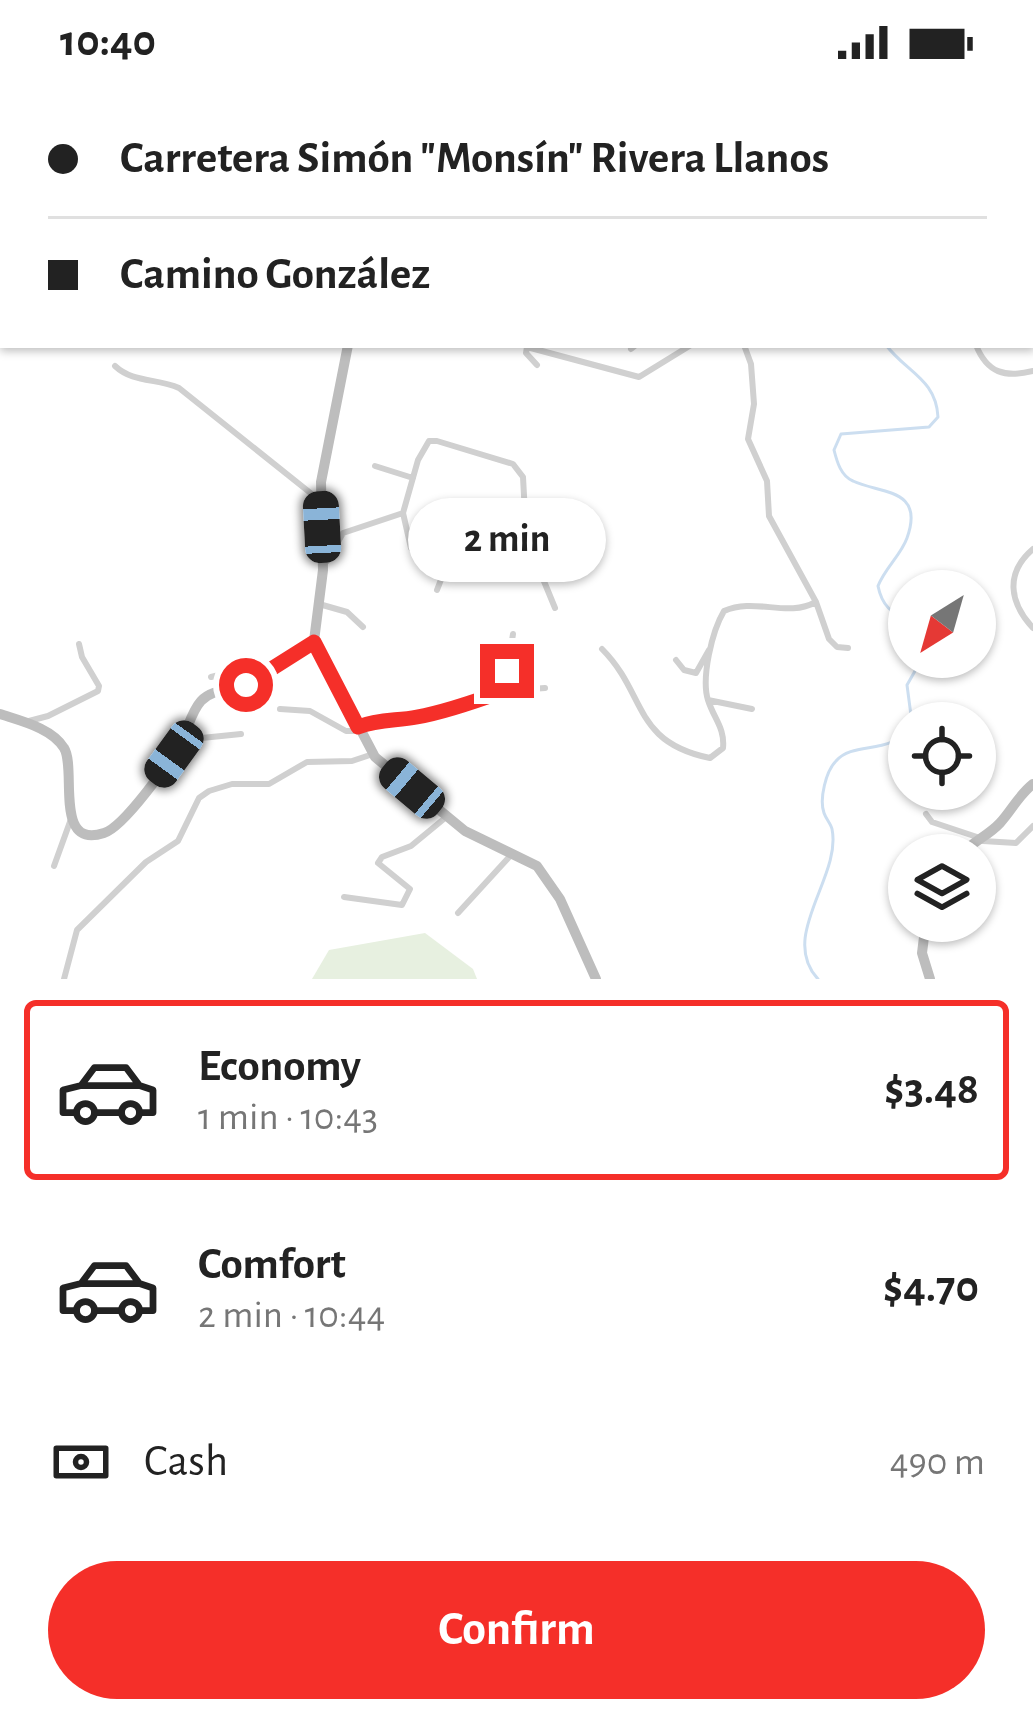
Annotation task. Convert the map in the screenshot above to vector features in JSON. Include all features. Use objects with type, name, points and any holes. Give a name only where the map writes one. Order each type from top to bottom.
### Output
[{"type":"street","points":[[347,348],[320,501],[323,570],[314,642],[373,754],[445,818],[537,866],[560,899],[596,979]]},
{"type":"street","points":[[527,348],[537,365]]},
{"type":"street","points":[[530,348],[639,377],[686,348]]},
{"type":"street","points":[[745,348],[754,404],[748,439],[767,481],[770,516],[816,602],[829,639],[837,647],[848,648]]},
{"type":"street","points":[[977,348],[982,361],[994,371],[1011,377],[1033,371]]},
{"type":"street","points":[[115,366],[131,379],[163,381],[179,388],[320,501]]},
{"type":"street","points":[[437,590],[442,577],[411,548],[403,513],[429,441],[473,449],[513,464],[523,478],[527,551],[556,608]]},
{"type":"street","points":[[375,466],[413,478]]},
{"type":"street","points":[[323,570],[338,537],[403,513]]},
{"type":"street","points":[[1033,549],[1014,573],[1012,589],[1021,614],[1033,628]]},
{"type":"street","points":[[602,649],[651,728],[671,746],[710,758],[723,748],[724,734],[708,700],[710,647],[724,611],[752,604],[794,610],[816,602]]},
{"type":"street","points":[[318,604],[335,606],[363,626]]},
{"type":"street","points":[[504,691],[513,634]]},
{"type":"street","points":[[71,819],[89,834],[112,829],[155,780],[207,695],[246,685],[314,642]]},
{"type":"street","points":[[23,722],[48,716],[98,691],[79,644]]},
{"type":"street","points":[[676,660],[684,670],[696,673],[710,647]]},
{"type":"street","points":[[211,677],[236,670],[258,677]]},
{"type":"street","points":[[280,709],[310,711],[346,731],[377,720],[418,717],[504,691],[545,688]]},
{"type":"street","points":[[708,700],[752,709]]},
{"type":"street","points":[[0,715],[54,736],[70,762],[71,819],[54,866]]},
{"type":"street","points":[[182,740],[242,734]]},
{"type":"street","points":[[64,979],[77,930],[146,862],[178,842],[199,798],[208,791],[232,784],[269,784],[307,762],[352,761],[373,754]]},
{"type":"street","points":[[983,834],[998,825],[1033,784]]},
{"type":"street","points":[[926,814],[932,823],[962,834]]},
{"type":"street","points":[[344,897],[402,905],[410,889],[378,863],[411,846],[445,818]]},
{"type":"street","points":[[996,841],[1016,843],[1033,826]]},
{"type":"street","points":[[458,913],[514,853]]},
{"type":"street","points":[[923,942],[930,979]]},
{"type":"green space","points":[[425,933],[473,969],[477,979],[312,979],[329,950]]},
{"type":"waterway","points":[[888,608],[878,586],[907,538],[910,510],[897,496],[849,479],[834,450],[841,434],[929,427],[938,417],[926,385],[889,348]]},
{"type":"waterway","points":[[909,702],[911,678]]},
{"type":"waterway","points":[[818,979],[805,944],[833,847],[823,807],[826,778],[843,755],[888,743]]},
{"type":"route","points":[[246,685],[314,642],[358,727],[377,720],[418,717],[504,691],[507,671]]}]
